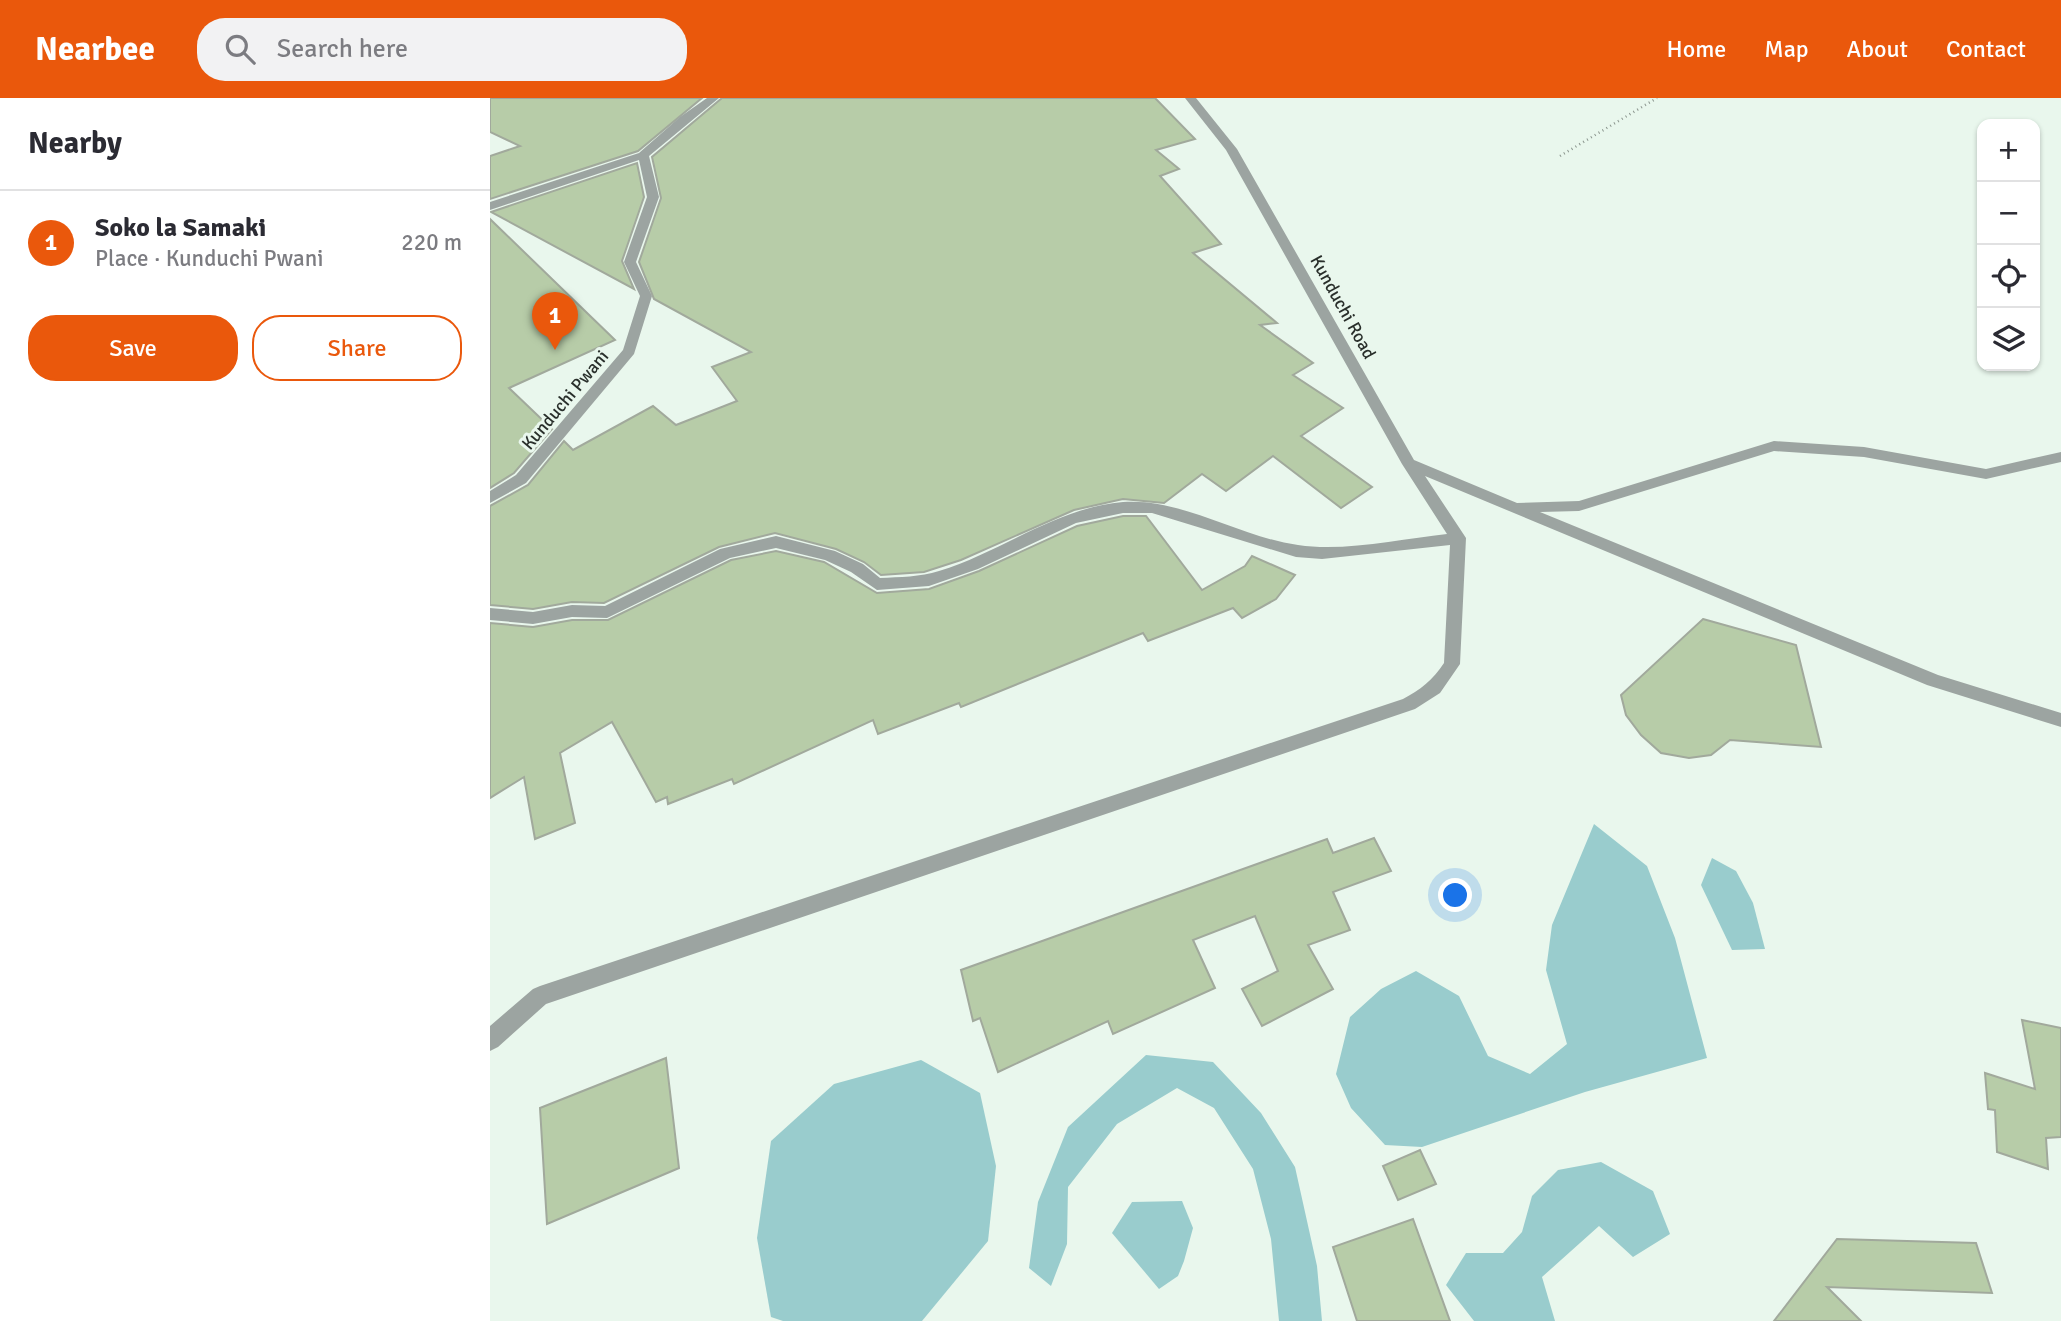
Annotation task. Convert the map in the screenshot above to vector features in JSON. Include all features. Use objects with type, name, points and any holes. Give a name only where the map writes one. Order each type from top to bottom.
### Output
[{"type":"street","points":[[490,206],[643,155],[684,119],[714,98]]},
{"type":"street","name":"Kunduchi Road","points":[[1190,98],[1231,149],[1409,464],[1458,538]]},
{"type":"street","name":"Kunduchi Pwani","points":[[490,498],[521,479],[629,351],[646,296],[631,262],[653,197],[643,155]]},
{"type":"street","points":[[1514,507],[1579,506],[1774,446],[1864,452],[1986,474],[2061,457]]},
{"type":"street","points":[[1409,464],[1933,680],[2061,720]]},
{"type":"street","points":[[490,614],[534,618],[572,611],[607,612],[726,553],[776,542],[829,555],[857,568],[877,584],[909,583],[944,576],[1078,515],[1127,506],[1152,508],[1309,552],[1458,538],[1451,664],[1443,680],[1428,694],[1409,704],[540,996],[490,1040]]},
{"type":"path","points":[[1560,156],[1657,98]]},
{"type":"water","points":[[1594,824],[1647,866],[1675,938],[1707,1058],[1585,1092],[1422,1147],[1385,1145],[1351,1108],[1336,1074],[1350,1017],[1381,989],[1416,971],[1459,996],[1488,1056],[1530,1074],[1567,1044],[1546,970],[1552,925]]},
{"type":"water","points":[[1712,858],[1736,871],[1753,903],[1765,949],[1732,950],[1701,885]]},
{"type":"water","points":[[1146,1055],[1213,1062],[1261,1113],[1295,1167],[1317,1266],[1322,1321],[1279,1321],[1271,1239],[1253,1169],[1214,1108],[1177,1088],[1117,1124],[1068,1187],[1067,1244],[1051,1286],[1029,1268],[1038,1202],[1068,1127]]},
{"type":"water","points":[[921,1060],[980,1093],[996,1166],[988,1241],[922,1321],[783,1321],[771,1317],[757,1238],[771,1141],[834,1084]]},
{"type":"water","points":[[1601,1162],[1653,1191],[1670,1234],[1633,1257],[1599,1226],[1542,1277],[1555,1321],[1474,1321],[1446,1285],[1466,1253],[1503,1253],[1522,1232],[1532,1196],[1558,1170]]},
{"type":"water","points":[[1182,1201],[1193,1228],[1178,1276],[1159,1289],[1112,1233],[1132,1202]]},
{"type":"building","points":[[490,98],[702,98],[638,151],[490,199],[490,156],[520,146],[490,132]]},
{"type":"building","points":[[722,98],[1155,98],[1195,139],[1156,150],[1179,169],[1160,176],[1221,244],[1193,253],[1277,323],[1260,325],[1313,363],[1293,375],[1343,408],[1301,436],[1372,487],[1341,508],[1273,456],[1226,491],[1202,474],[1164,503],[1123,499],[1074,510],[961,560],[924,572],[881,575],[864,562],[836,549],[775,533],[719,547],[604,603],[572,602],[533,609],[490,605],[490,506],[528,485],[564,441],[573,450],[653,406],[676,425],[737,401],[712,367],[751,352],[654,299],[639,262],[661,198],[652,157]]},
{"type":"building","points":[[637,163],[644,197],[622,261],[634,289],[491,212]]},
{"type":"building","points":[[490,219],[615,340],[509,388],[552,429],[514,473],[490,488]]},
{"type":"building","points":[[1123,516],[1146,516],[1202,590],[1245,566],[1252,556],[1295,575],[1276,599],[1242,618],[1233,608],[1148,641],[1143,633],[961,707],[959,703],[878,734],[873,720],[734,784],[732,779],[668,804],[667,797],[656,802],[612,722],[560,753],[575,823],[535,839],[524,777],[490,798],[490,623],[533,627],[572,620],[608,620],[731,560],[776,551],[824,562],[877,593],[929,589],[979,571],[1077,526]]},
{"type":"building","points":[[1703,619],[1796,645],[1821,747],[1730,740],[1711,755],[1689,758],[1661,753],[1641,735],[1626,715],[1621,695]]},
{"type":"building","points":[[1374,838],[1391,871],[1333,892],[1350,930],[1308,945],[1333,989],[1262,1026],[1242,989],[1278,971],[1255,916],[1193,940],[1215,988],[1113,1034],[1108,1021],[998,1072],[980,1018],[973,1021],[961,970],[1327,839],[1333,853]]},
{"type":"building","points":[[2022,1020],[2061,1028],[2061,1137],[2046,1138],[2048,1169],[1997,1152],[1995,1110],[1988,1109],[1985,1073],[2035,1089]]},
{"type":"building","points":[[666,1058],[679,1168],[547,1224],[540,1108]]},
{"type":"building","points":[[1420,1150],[1436,1184],[1398,1200],[1383,1166]]},
{"type":"building","points":[[1413,1219],[1450,1321],[1357,1321],[1333,1247]]},
{"type":"building","points":[[1837,1239],[1976,1243],[1992,1293],[1827,1287],[1861,1321],[1774,1321]]},
{"type":"place","name":"Soko la Samaki","points":[[555,350]]}]
